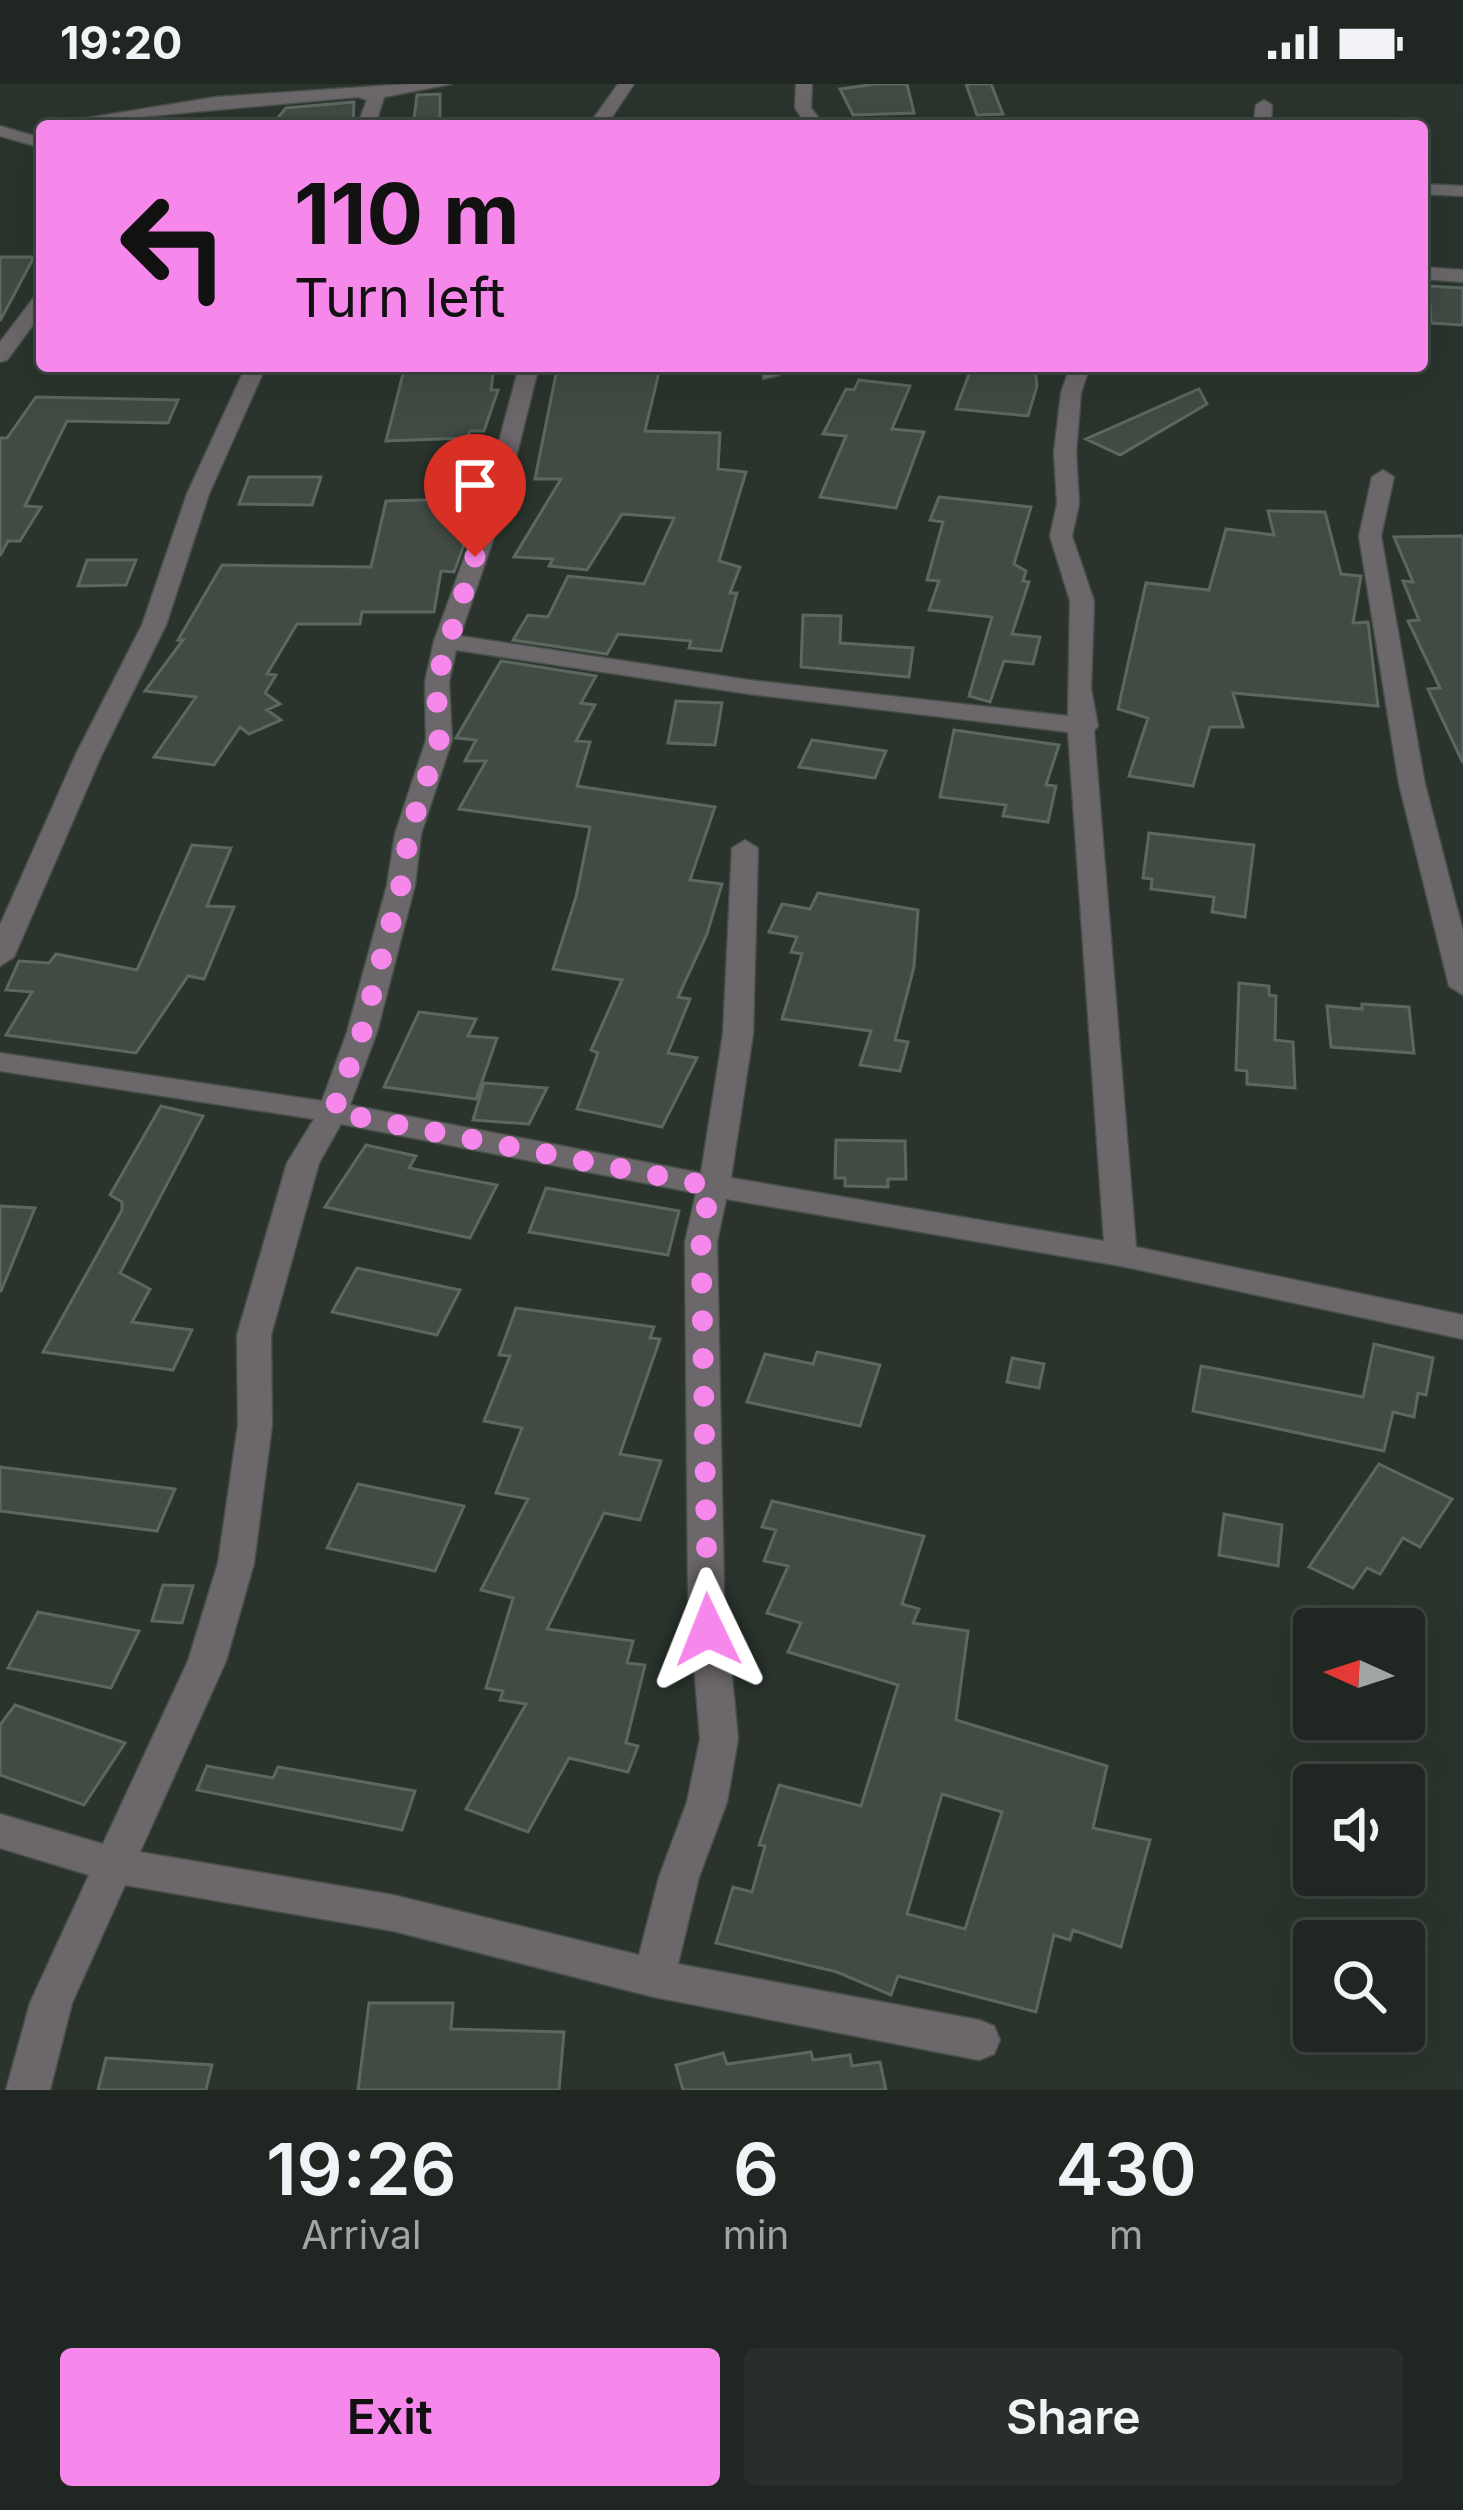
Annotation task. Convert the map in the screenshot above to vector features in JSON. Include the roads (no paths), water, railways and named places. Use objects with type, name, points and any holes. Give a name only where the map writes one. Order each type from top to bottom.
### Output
[{"type":"street","points":[[74,120],[165,101],[443,84]]},
{"type":"street","points":[[601,120],[626,84]]},
{"type":"street","points":[[804,84],[803,108],[812,120]]},
{"type":"street","points":[[367,89],[378,95],[368,120]]},
{"type":"street","points":[[1263,120],[1264,105]]},
{"type":"street","points":[[0,130],[36,127]]},
{"type":"street","points":[[0,130],[36,141]]},
{"type":"street","points":[[1428,189],[1463,191]]},
{"type":"street","points":[[1428,273],[1463,276]]},
{"type":"street","points":[[0,356],[36,308]]},
{"type":"street","points":[[0,957],[89,754],[154,625],[198,494],[253,372]]},
{"type":"street","points":[[28,2090],[50,2003],[207,1661],[231,1582],[255,1425],[254,1335],[303,1163],[333,1112],[362,1032],[401,885],[409,834],[439,740],[436,682],[446,641],[490,517],[528,372]]},
{"type":"street","points":[[1078,372],[1071,393],[1065,452],[1068,504],[1060,536],[1082,602],[1079,689],[1085,726],[1086,832],[1121,1255]]},
{"type":"street","points":[[1382,477],[1370,536],[1412,784],[1463,986]]},
{"type":"street","points":[[446,641],[748,688],[1085,726]]},
{"type":"street","points":[[654,1978],[679,1877],[707,1802],[719,1739],[706,1593],[701,1242],[729,1114],[738,1034],[745,848]]},
{"type":"street","points":[[0,1061],[333,1112],[710,1186],[1121,1255],[1463,1328]]},
{"type":"street","points":[[0,1831],[112,1865],[393,1913],[654,1978],[980,2040]]}]
